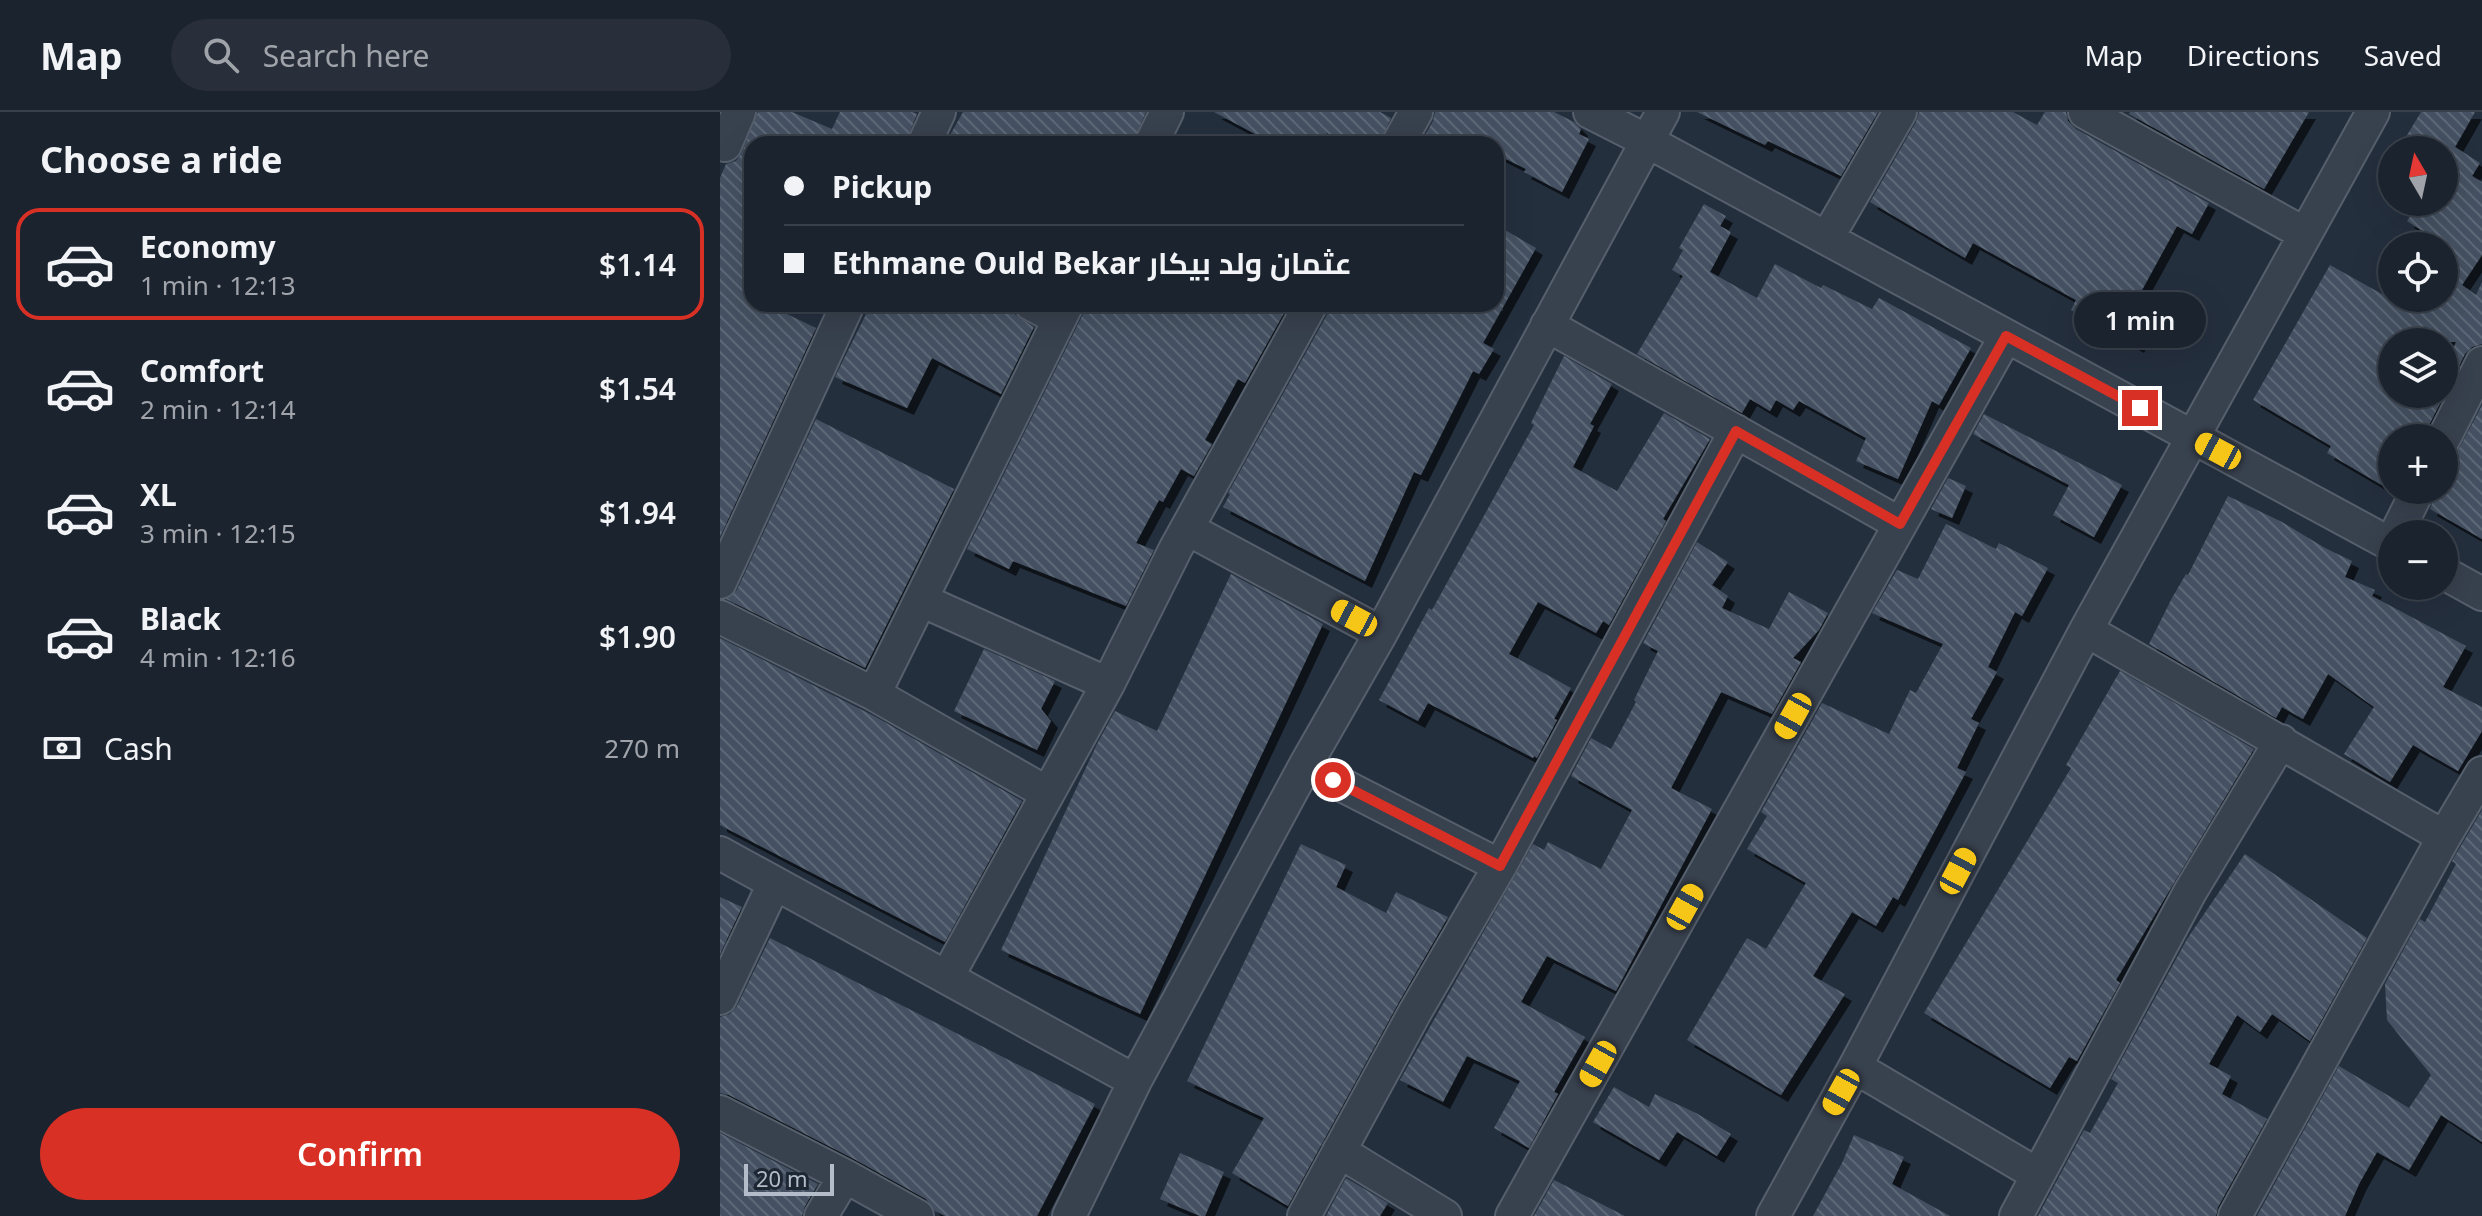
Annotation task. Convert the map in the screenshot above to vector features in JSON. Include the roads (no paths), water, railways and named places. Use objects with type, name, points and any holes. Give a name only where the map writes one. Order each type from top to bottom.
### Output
[{"type":"street","points":[[732,149],[739,112]]},
{"type":"street","points":[[928,136],[939,112]]},
{"type":"street","points":[[1155,136],[1167,112]]},
{"type":"street","points":[[1402,136],[1416,112]]},
{"type":"street","points":[[1590,112],[2378,533]]},
{"type":"street","points":[[1069,1216],[1135,1081],[1663,112]]},
{"type":"street","points":[[1827,238],[1900,112]]},
{"type":"street","points":[[1773,1216],[2086,630],[2373,112]]},
{"type":"street","points":[[2103,116],[2305,234]]},
{"type":"street","points":[[720,582],[844,312]]},
{"type":"street","points":[[874,694],[1063,312]]},
{"type":"street","points":[[947,977],[1108,684],[1176,548],[1307,312]]},
{"type":"street","points":[[1547,325],[1900,524]]},
{"type":"street","points":[[1512,1216],[2006,336]]},
{"type":"street","points":[[2451,424],[2482,363]]},
{"type":"street","points":[[1304,1216],[1415,1012],[1500,866],[1736,431]]},
{"type":"street","points":[[1188,529],[1381,633]]},
{"type":"street","points":[[2458,581],[2482,594]]},
{"type":"street","points":[[921,600],[1108,684]]},
{"type":"street","points":[[720,617],[874,694],[1047,793]]},
{"type":"street","points":[[2086,630],[2444,837]]},
{"type":"street","points":[[2016,1216],[2190,892],[2281,741]]},
{"type":"street","points":[[1305,766],[1500,866]]},
{"type":"street","points":[[2235,1216],[2482,773]]},
{"type":"street","points":[[720,853],[1135,1081]]},
{"type":"street","points":[[720,998],[774,884]]},
{"type":"street","points":[[1855,1067],[2038,1175]]},
{"type":"street","points":[[720,1112],[917,1216]]},
{"type":"street","points":[[1339,1151],[1445,1216]]},
{"type":"street","points":[[821,1216],[845,1176]]}]
